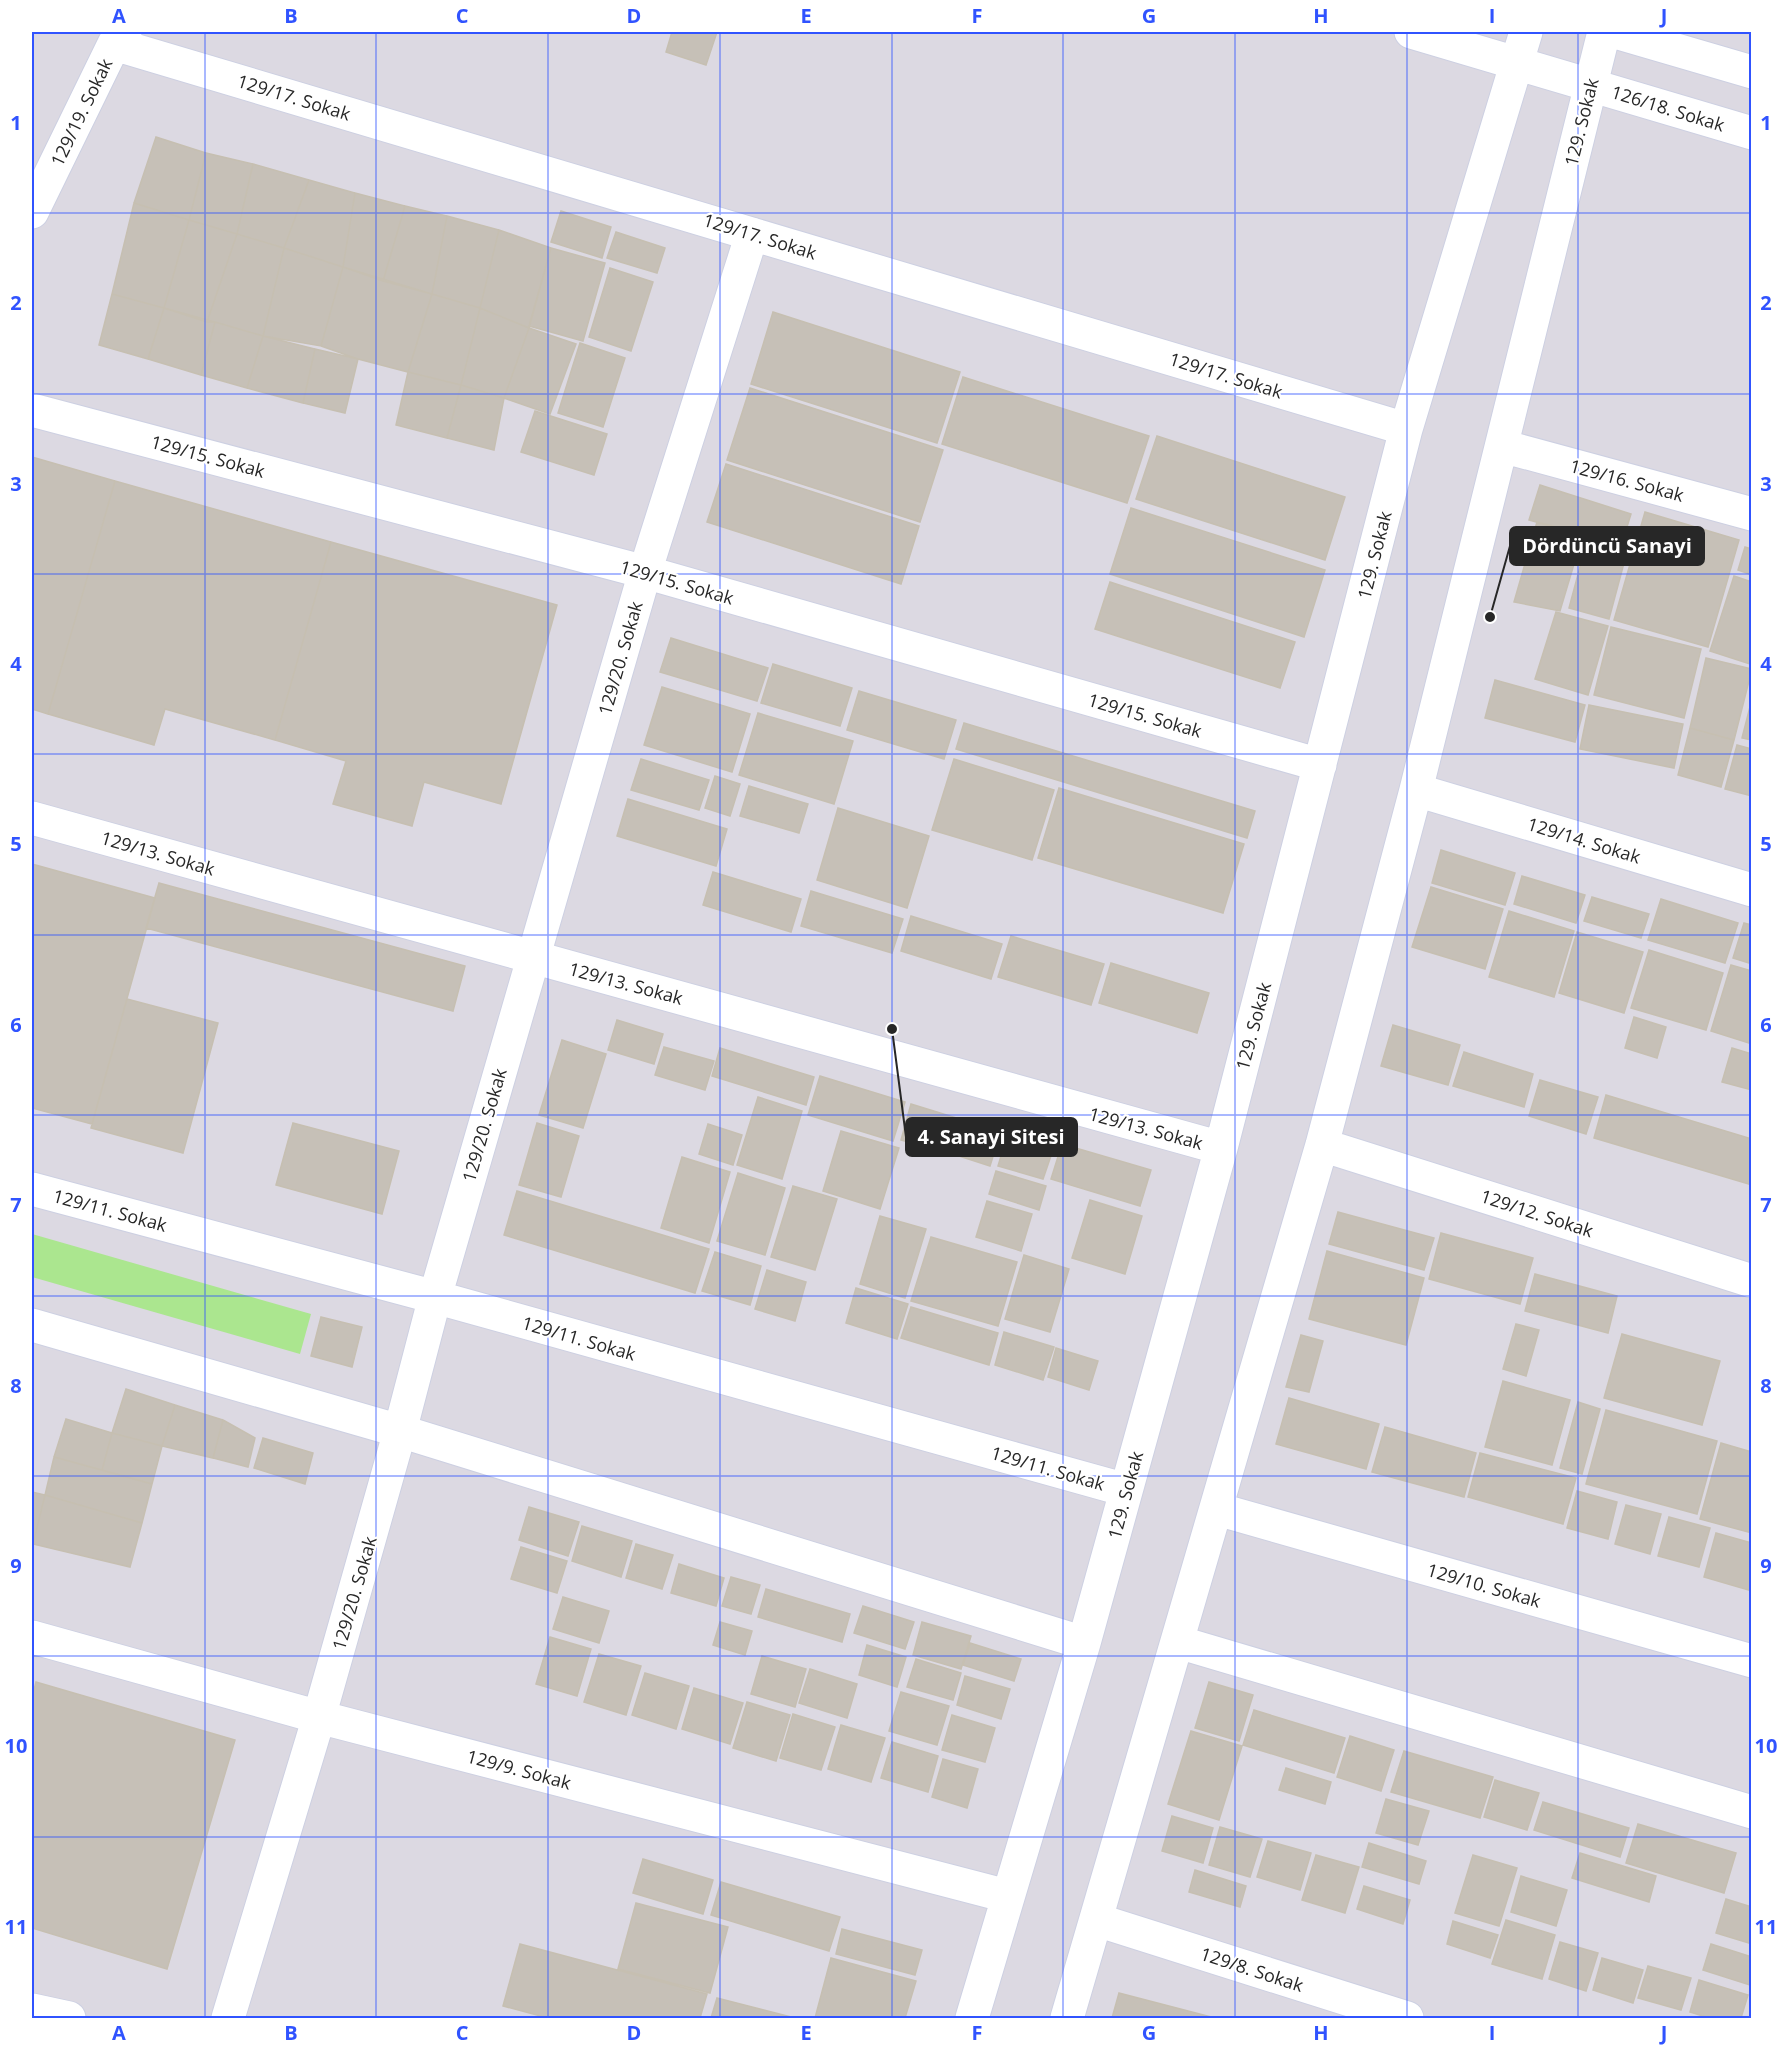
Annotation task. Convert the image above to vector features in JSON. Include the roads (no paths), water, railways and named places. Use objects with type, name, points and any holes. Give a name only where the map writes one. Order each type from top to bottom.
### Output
[{"type":"street","name":"126/18. Sokak","points":[[1411,32],[1752,133]]},
{"type":"street","name":"129. Sokak","points":[[972,2019],[1084,1643],[1221,1148],[1406,429],[1526,32]]},
{"type":"street","name":"129. Sokak","points":[[1067,2019],[1322,1145],[1416,790],[1604,32]]},
{"type":"street","points":[[1616,32],[1752,72]]},
{"type":"street","name":"129/19. Sokak","points":[[32,212],[119,38]]},
{"type":"street","name":"129/17. Sokak","points":[[119,38],[752,234],[1406,429]]},
{"type":"street","name":"129/20. Sokak","points":[[228,2019],[319,1717],[400,1431],[435,1297],[645,572],[752,234]]},
{"type":"street","name":"129/15. Sokak","points":[[32,410],[645,572],[1320,765]]},
{"type":"street","name":"129/16. Sokak","points":[[1502,446],[1752,514]]},
{"type":"street","name":"129/14. Sokak","points":[[1416,790],[1752,890]]},
{"type":"street","name":"129/13. Sokak","points":[[32,818],[1221,1148]]},
{"type":"street","name":"129/12. Sokak","points":[[1322,1145],[1752,1281]]},
{"type":"street","name":"129/11. Sokak","points":[[32,1189],[435,1297],[1126,1490]]},
{"type":"street","points":[[32,1324],[400,1431],[1084,1643]]},
{"type":"street","name":"129/10. Sokak","points":[[1217,1509],[1752,1661]]},
{"type":"street","name":"129/9. Sokak","points":[[32,1637],[319,1717],[1007,1896]]},
{"type":"street","points":[[1178,1642],[1752,1812]]},
{"type":"street","name":"129/8. Sokak","points":[[1097,1920],[1407,2019]]},
{"type":"street","points":[[32,2010],[69,2019]]},
{"type":"place","name":"Dördüncü Sanayi","points":[[1490,617]]},
{"type":"place","name":"4. Sanayi Sitesi","points":[[892,1029]]}]
